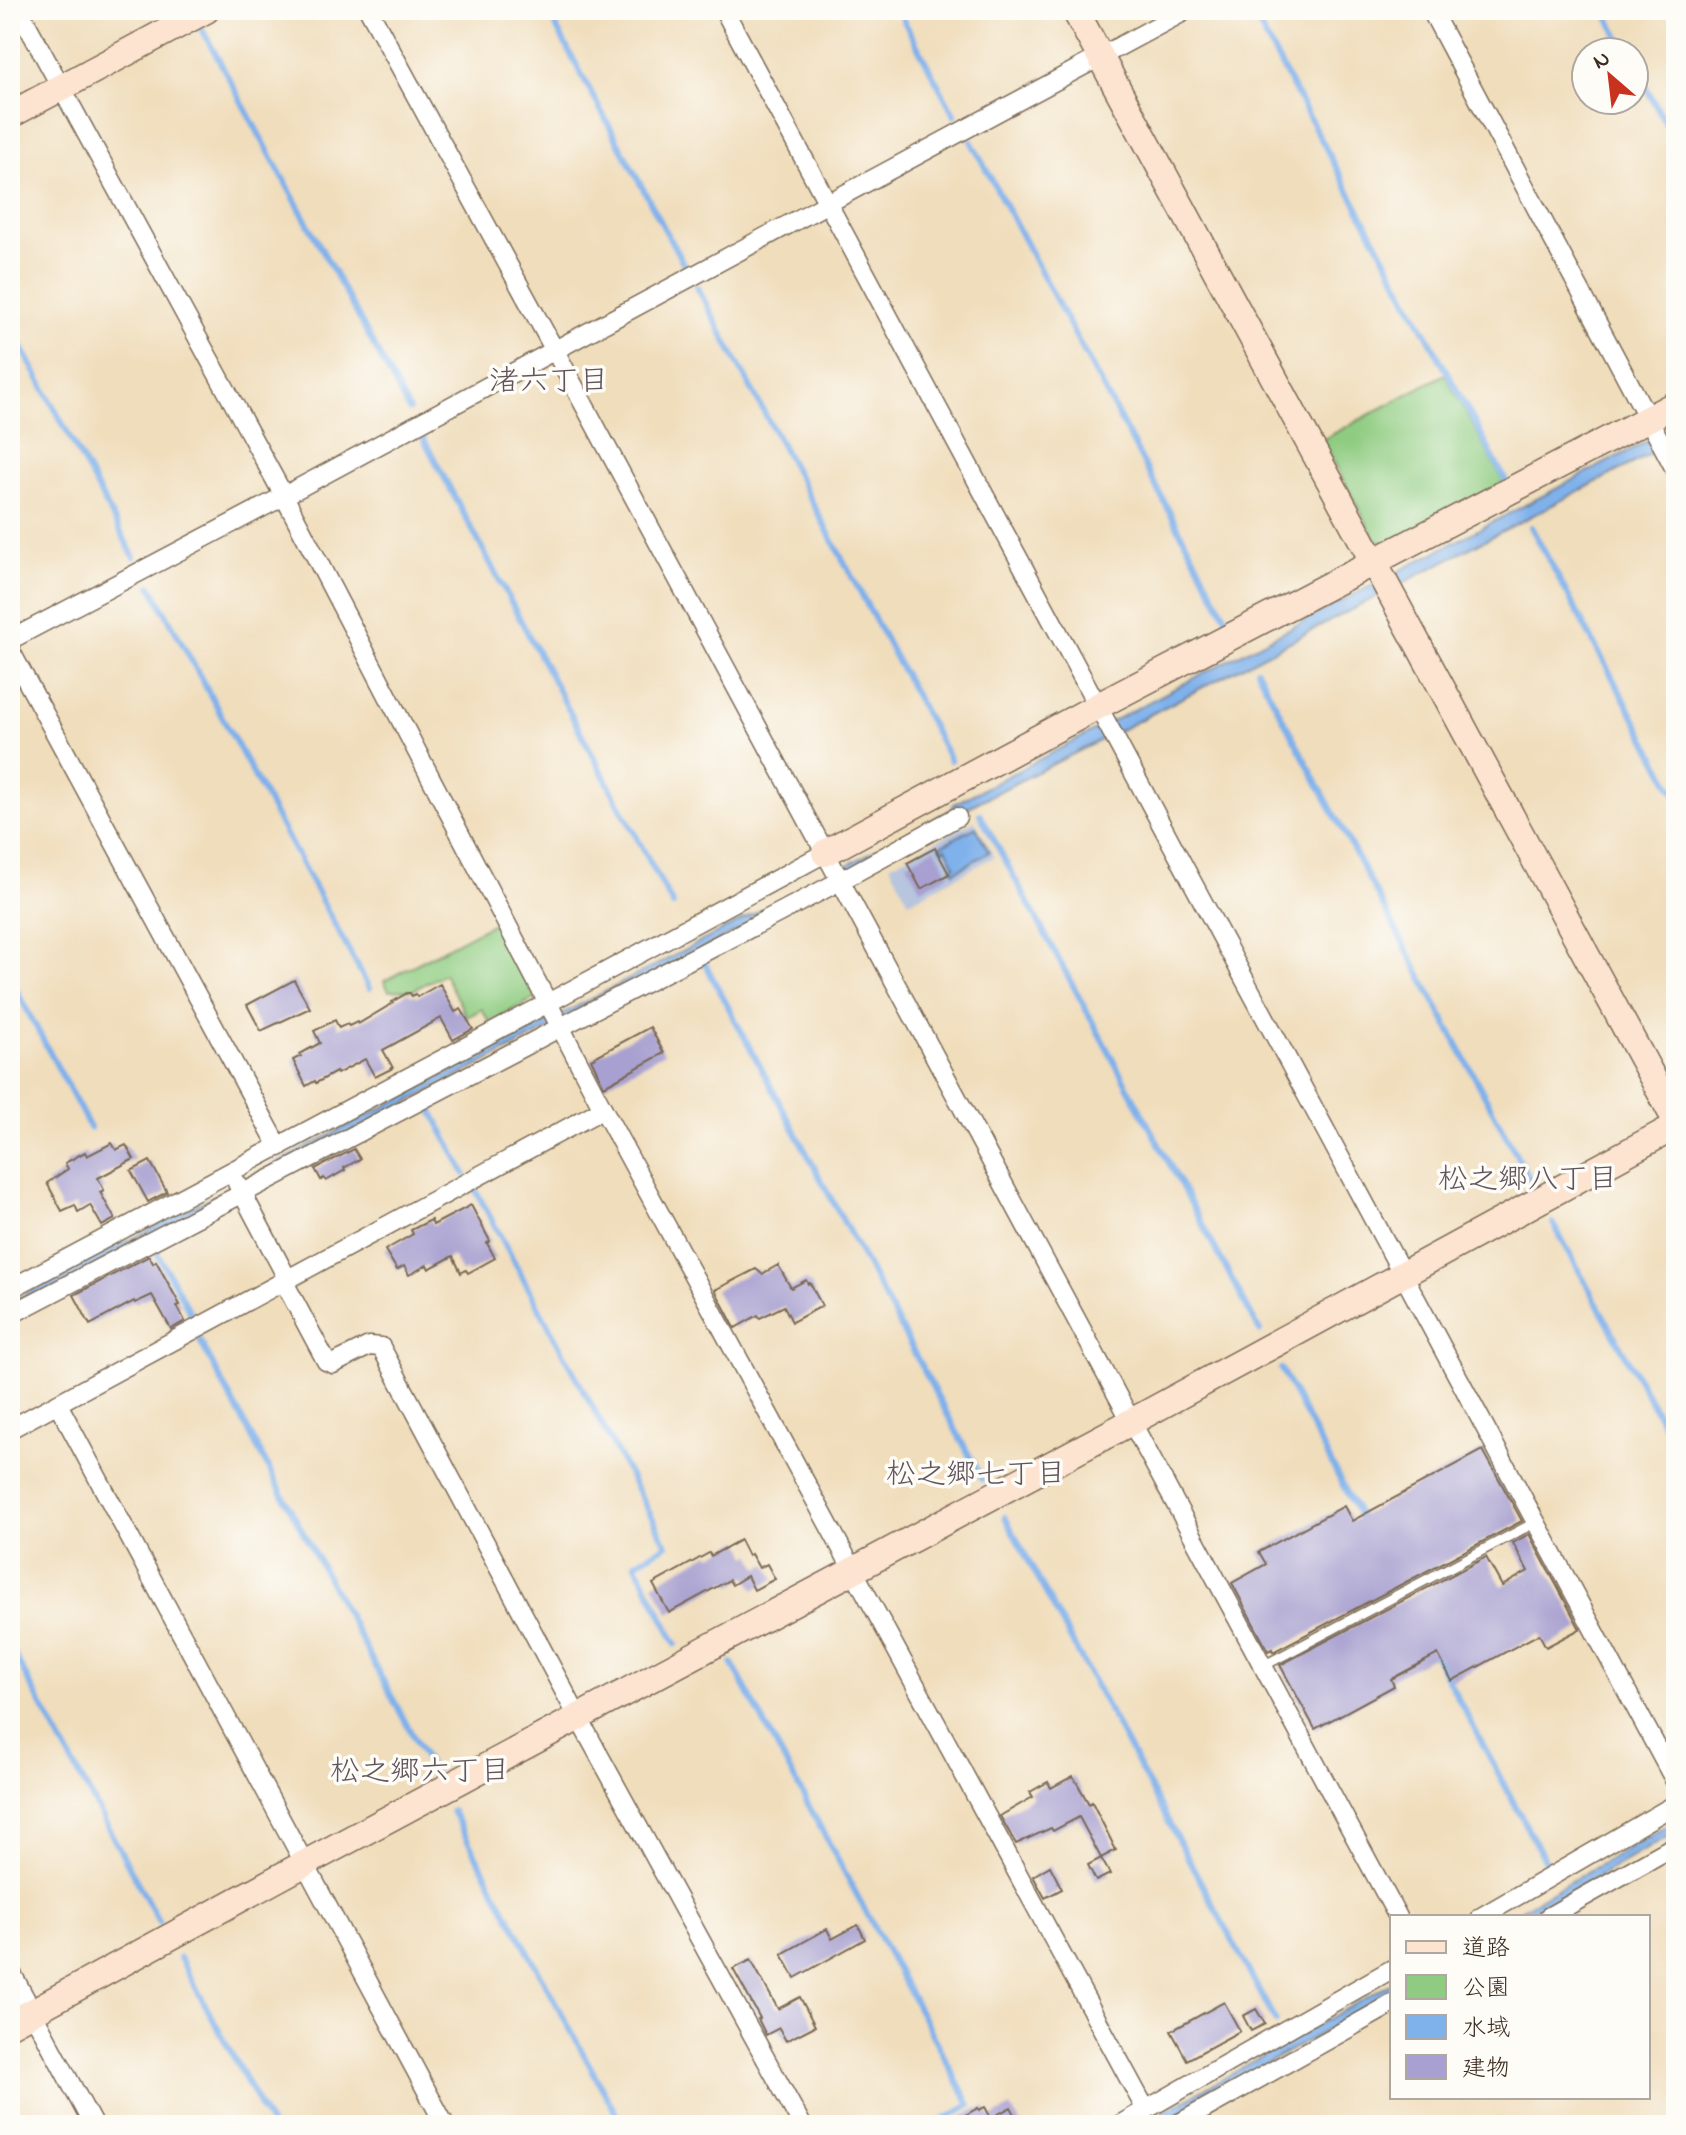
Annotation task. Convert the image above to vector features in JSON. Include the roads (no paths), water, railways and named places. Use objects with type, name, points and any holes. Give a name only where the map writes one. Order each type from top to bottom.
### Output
[{"type":"street","points":[[19,10],[284,496],[603,1109],[1147,2115]]},
{"type":"street","points":[[10,115],[206,10]]},
{"type":"street","points":[[369,10],[1397,1915]]},
{"type":"street","points":[[724,10],[1676,1783]]},
{"type":"street","points":[[21,2018],[1131,1422],[1676,1124],[1075,10]]},
{"type":"street","points":[[10,640],[1187,10]]},
{"type":"street","points":[[1431,10],[1676,471]]},
{"type":"street","points":[[10,1289],[560,1027],[832,866],[1102,712],[1381,577],[1651,425],[1676,404]]},
{"type":"street","points":[[10,650],[279,1147]]},
{"type":"street","points":[[10,1315],[236,1182],[279,1147],[548,1003],[832,866],[957,817]]},
{"type":"street","points":[[10,1429],[603,1109]]},
{"type":"street","points":[[236,1182],[326,1361],[333,1364],[369,1346],[381,1347],[578,1717],[802,2125]]},
{"type":"street","points":[[58,1404],[445,2125]]},
{"type":"street","points":[[1484,1915],[1676,1804]]},
{"type":"street","points":[[1552,1915],[1676,1845]]},
{"type":"street","points":[[10,1970],[21,2018],[93,2125]]},
{"type":"street","points":[[1119,2125],[1147,2115],[1390,1970]]},
{"type":"street","points":[[1176,2125],[1390,2005]]},
{"type":"lane","points":[[1263,1667],[1536,1522]]},
{"type":"water","points":[[1676,426],[1676,440],[1658,450],[978,802],[827,884],[10,1310],[10,1302],[844,867],[952,809],[954,804]]},
{"type":"water","points":[[976,827],[989,852],[954,872],[952,868],[955,866],[946,848],[942,850],[940,846]]},
{"type":"water","points":[[1676,1821],[1676,1832],[1530,1915],[1512,1915]]},
{"type":"water","points":[[1390,1984],[1390,1994],[1158,2125],[1141,2125]]},
{"type":"waterway","points":[[547,10],[684,265]]},
{"type":"waterway","points":[[898,10],[955,116]]},
{"type":"waterway","points":[[1251,10],[1506,481]]},
{"type":"waterway","points":[[1604,10],[1618,36]]},
{"type":"waterway","points":[[202,29],[409,410]]},
{"type":"waterway","points":[[1650,95],[1676,143]]},
{"type":"waterway","points":[[971,141],[1227,619]]},
{"type":"waterway","points":[[697,287],[950,760]]},
{"type":"waterway","points":[[10,325],[134,557]]},
{"type":"waterway","points":[[421,434],[673,905]]},
{"type":"waterway","points":[[1531,527],[1676,795]]},
{"type":"waterway","points":[[151,586],[369,988]]},
{"type":"waterway","points":[[1257,670],[1532,1184]]},
{"type":"waterway","points":[[980,814],[1260,1331]]},
{"type":"waterway","points":[[703,960],[982,1479]]},
{"type":"waterway","points":[[10,978],[90,1128]]},
{"type":"waterway","points":[[429,1105],[465,1174]]},
{"type":"waterway","points":[[475,1189],[667,1545],[635,1563],[676,1644]]},
{"type":"waterway","points":[[1553,1223],[1676,1448]]},
{"type":"waterway","points":[[155,1249],[194,1319]]},
{"type":"waterway","points":[[200,1341],[434,1775]]},
{"type":"waterway","points":[[1281,1369],[1362,1521]]},
{"type":"waterway","points":[[1005,1517],[1276,2022]]},
{"type":"waterway","points":[[10,1647],[159,1922]]},
{"type":"waterway","points":[[1432,1650],[1549,1868]]},
{"type":"waterway","points":[[732,1663],[970,2105],[934,2125]]},
{"type":"waterway","points":[[452,1811],[622,2125]]},
{"type":"waterway","points":[[180,1958],[270,2125]]},
{"type":"district","name":"渚六丁目","points":[[549,380]]},
{"type":"district","name":"松之郷八丁目","points":[[1528,1178]]},
{"type":"district","name":"松之郷七丁目","points":[[976,1473]]},
{"type":"district","name":"松之郷六丁目","points":[[420,1770]]}]
